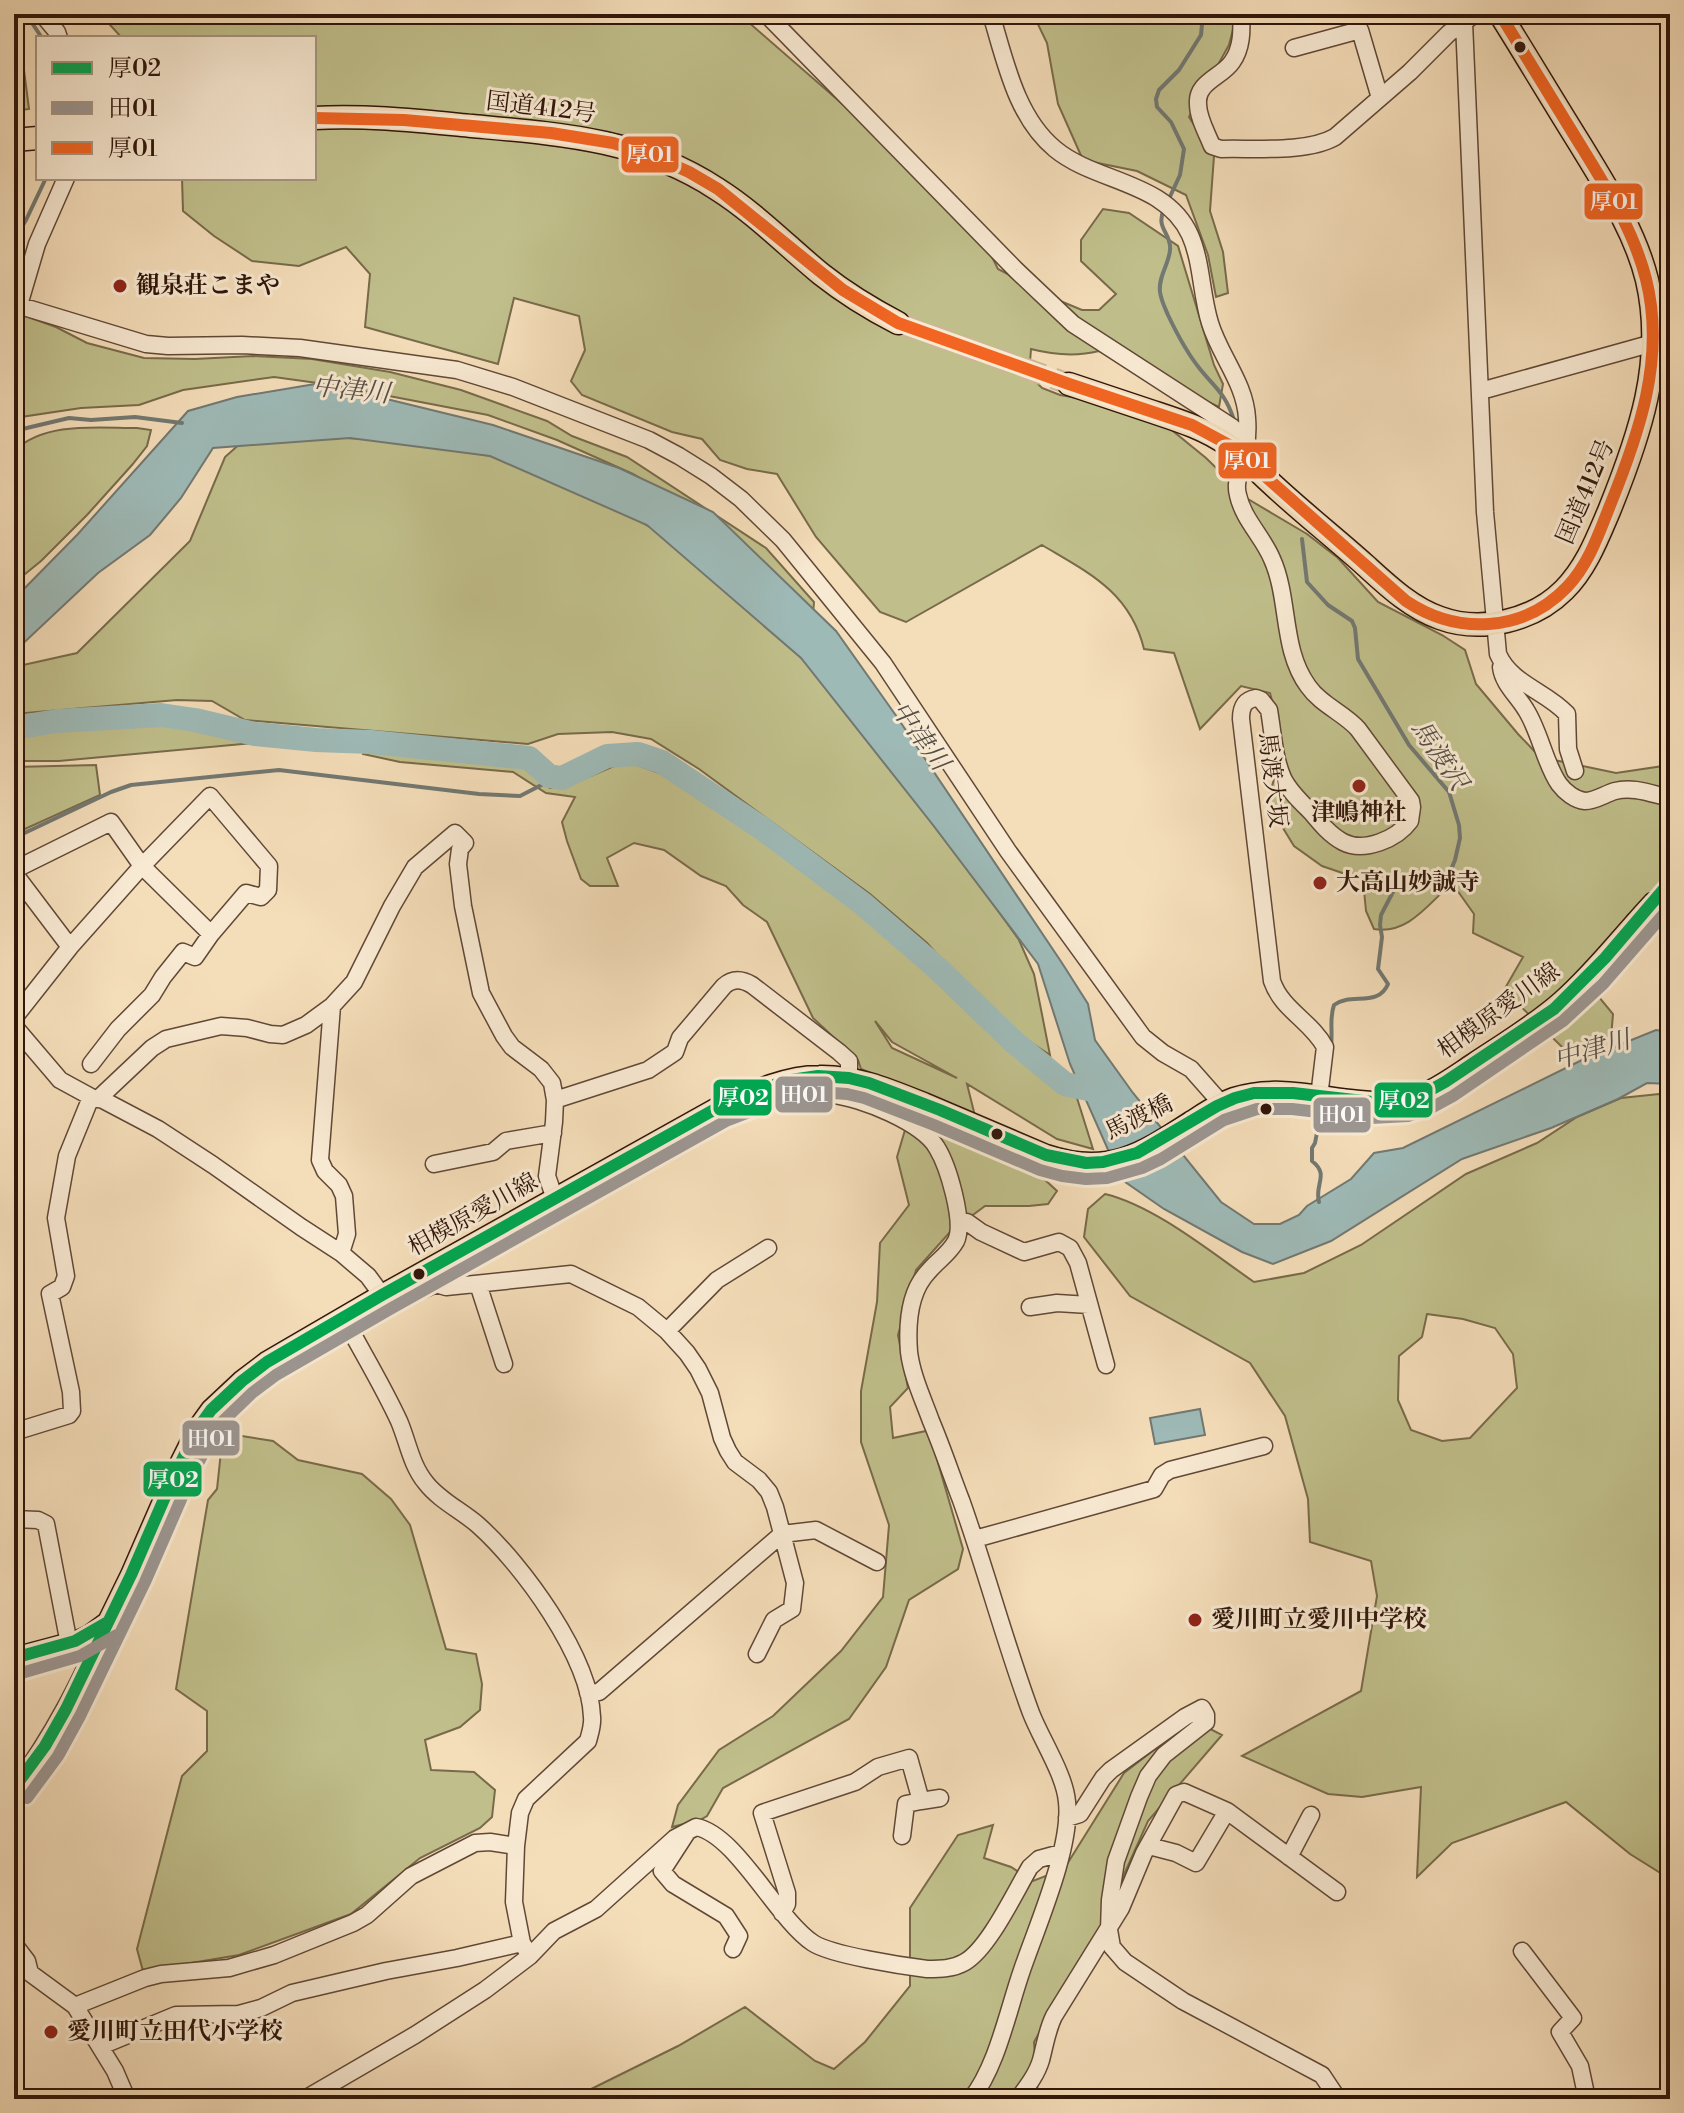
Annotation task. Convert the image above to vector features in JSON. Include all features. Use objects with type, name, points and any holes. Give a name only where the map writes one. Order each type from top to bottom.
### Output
[{"type":"highway","name":"国道412号","points":[[1069,384],[1192,425],[1231,446],[1246,449],[1390,587],[1422,610],[1440,618],[1460,623],[1496,623],[1527,615],[1563,591],[1594,547],[1637,440],[1659,338],[1647,280],[1626,225],[1500,14]]},
{"type":"highway","name":"国道412号","points":[[316,118],[404,120],[584,137],[631,149],[670,163],[718,189],[843,290],[898,323]]},
{"type":"highway","points":[[14,140],[36,138]]},
{"type":"main road","name":"相模原愛川線","points":[[1213,1108],[1241,1096],[1269,1092],[1367,1102],[1394,1102],[1418,1097],[1438,1087],[1544,1016],[1562,1001],[1653,903]]},
{"type":"main road","name":"相模原愛川線","points":[[108,1622],[198,1428],[211,1410],[242,1381],[267,1362],[382,1295],[719,1107],[784,1081],[818,1076],[849,1078],[888,1089],[1046,1155],[1069,1162],[1093,1164]]},
{"type":"main road","name":"馬渡橋","points":[[1093,1164],[1120,1160],[1144,1150],[1213,1108]]},
{"type":"main road","points":[[14,1658],[69,1644],[89,1636],[108,1622]]},
{"type":"street","points":[[42,14],[58,36]]},
{"type":"street","points":[[766,14],[1024,278],[1073,324],[1232,427],[1246,449]]},
{"type":"street","points":[[991,14],[1018,98],[1034,127],[1054,149],[1078,164],[1148,193],[1174,212],[1190,234],[1209,321],[1243,394],[1247,419],[1246,449]]},
{"type":"street","points":[[1241,14],[1239,48],[1235,57],[1229,66],[1206,84],[1198,97],[1197,106],[1212,146],[1221,149],[1305,146],[1326,142],[1469,18]]},
{"type":"street","points":[[1469,18],[1485,512],[1498,654],[1514,677],[1550,698],[1567,714],[1568,749],[1575,771]]},
{"type":"street","points":[[1294,48],[1366,28],[1380,98]]},
{"type":"street","points":[[65,180],[37,244],[16,304],[128,340],[155,345],[300,348],[457,370],[513,387],[649,440],[694,464],[741,499],[801,561],[883,663],[1008,851],[1126,1015],[1149,1043],[1191,1069],[1213,1108]]},
{"type":"street","points":[[1480,387],[1488,389],[1659,338]]},
{"type":"street","name":"馬渡大坂","points":[[1246,449],[1236,484],[1237,494],[1277,571],[1290,641],[1301,675],[1322,701],[1358,729],[1411,801],[1412,807],[1410,821],[1391,837],[1361,846],[1343,842],[1305,807],[1284,779],[1266,704],[1256,698],[1244,703],[1241,719],[1272,981],[1283,1003],[1317,1035],[1325,1047],[1319,1097]]},
{"type":"street","points":[[1502,662],[1500,670],[1505,682],[1535,726],[1556,781],[1565,791],[1585,801],[1626,789],[1670,798]]},
{"type":"street","points":[[14,1018],[70,947],[210,796],[269,866],[268,890],[261,897],[246,893],[195,957],[183,952],[152,995],[118,1029],[91,1064]]},
{"type":"street","points":[[70,947],[14,872],[111,822],[142,866],[211,934]]},
{"type":"street","points":[[14,1432],[69,1415],[72,1411],[71,1392],[50,1294],[62,1287],[66,1276],[56,1218],[67,1156],[89,1102],[166,1039],[221,1026],[283,1035],[306,1025],[332,1006],[354,982],[415,867],[455,833],[465,843],[460,849],[458,864],[463,906],[481,993],[512,1047],[548,1075],[552,1083],[555,1100],[547,1176],[555,1199]]},
{"type":"street","points":[[1638,919],[1670,918]]},
{"type":"street","points":[[555,1100],[648,1070],[675,1052],[680,1038],[724,986],[735,980],[752,985],[839,1052],[849,1061],[849,1078]]},
{"type":"street","points":[[332,1006],[320,1160],[344,1196],[347,1234],[341,1253]]},
{"type":"street","points":[[14,1026],[60,1080],[169,1136],[341,1253],[368,1276],[382,1295]]},
{"type":"street","points":[[784,1081],[786,1093],[796,1101],[827,1094],[879,1109],[926,1135],[941,1157],[960,1223],[958,1237],[952,1247],[919,1284],[908,1336],[911,1367],[975,1539],[1011,1658],[1067,1802],[1061,1853],[989,2067],[971,2099]]},
{"type":"street","points":[[434,1164],[493,1152],[506,1141],[553,1133]]},
{"type":"street","points":[[960,1223],[967,1222],[1024,1252],[1059,1242],[1070,1248],[1078,1263],[1106,1365]]},
{"type":"street","points":[[667,1331],[717,1280],[768,1248]]},
{"type":"street","points":[[412,1279],[422,1290],[436,1284],[446,1287],[571,1274],[638,1307],[667,1331],[698,1369],[710,1393],[728,1451],[735,1462],[769,1492],[790,1559],[795,1583],[792,1609],[774,1620],[757,1654]]},
{"type":"street","points":[[478,1284],[492,1343],[504,1364]]},
{"type":"street","points":[[1030,1307],[1057,1303],[1089,1305]]},
{"type":"street","points":[[344,1318],[399,1421],[417,1471],[427,1485],[479,1526],[520,1568],[576,1659],[588,1693],[593,1722],[588,1741],[526,1799],[520,1813],[514,1902],[526,1949]]},
{"type":"street","points":[[975,1539],[1154,1489],[1162,1475],[1170,1470],[1264,1446]]},
{"type":"street","points":[[14,1519],[38,1520],[46,1524],[69,1644]]},
{"type":"street","points":[[588,1693],[599,1692],[782,1534],[816,1530],[877,1562]]},
{"type":"street","points":[[14,1788],[61,1720],[108,1622]]},
{"type":"street","points":[[1067,1818],[1080,1814],[1103,1778],[1118,1765],[1196,1710],[1202,1708],[1205,1711],[1206,1722],[1164,1755],[1145,1783],[1116,1861],[1110,1900],[1112,1947],[1125,1962],[1183,2001],[1322,2075],[1338,2099]]},
{"type":"street","points":[[782,1913],[787,1904],[787,1893],[762,1813],[855,1782],[878,1767],[909,1758],[921,1801]]},
{"type":"street","points":[[1018,2099],[1040,2062],[1054,2016],[1109,1930],[1176,1795],[1184,1792],[1227,1811],[1337,1892]]},
{"type":"street","points":[[902,1836],[906,1804],[940,1798]]},
{"type":"street","points":[[1149,1846],[1176,1853],[1196,1863],[1227,1811]]},
{"type":"street","points":[[1289,1857],[1311,1815]]},
{"type":"street","points":[[305,2099],[452,2013],[526,1949],[596,1909],[675,1838],[696,1827],[713,1834],[743,1862],[782,1913],[813,1943],[913,1967],[942,1969],[956,1966],[974,1955],[985,1944],[1030,1867],[1039,1859],[1061,1853]]},
{"type":"street","points":[[688,1830],[662,1871],[673,1884],[726,1916],[739,1936],[733,1949]]},
{"type":"street","points":[[75,2006],[145,1978],[229,1968],[274,1955],[353,1923],[367,1915],[411,1876],[475,1843],[516,1846]]},
{"type":"street","points":[[14,1944],[27,1961],[30,1973],[75,2006],[101,2046],[127,2099]]},
{"type":"street","points":[[101,2046],[176,2015],[239,2014],[268,2008],[292,1993],[386,1971],[526,1949]]},
{"type":"street","points":[[1522,1951],[1573,2018],[1560,2032],[1580,2066],[1587,2099]]},
{"type":"shaded area","points":[[100,14],[739,14],[974,221],[998,269],[1053,298],[1082,310],[1099,310],[1116,294],[1081,261],[1081,240],[1103,209],[1129,213],[1178,246],[1214,365],[1223,384],[1219,407],[1099,351],[1065,354],[1031,349],[1029,375],[1042,388],[1060,395],[1106,403],[1163,423],[1206,458],[1248,499],[1307,534],[1338,558],[1378,602],[1465,650],[1476,684],[1540,757],[1616,773],[1670,765],[1670,909],[1628,915],[1589,985],[1613,1014],[1611,1038],[1563,1048],[1504,990],[1523,957],[1473,933],[1474,914],[1452,883],[1408,922],[1386,930],[1374,929],[1366,911],[1363,880],[1322,866],[1294,846],[1267,802],[1281,757],[1279,727],[1270,693],[1241,686],[1200,729],[1174,653],[1144,649],[1138,629],[1118,598],[1091,575],[1042,545],[906,622],[880,612],[816,537],[777,474],[720,460],[702,439],[672,432],[582,395],[571,381],[585,350],[579,316],[514,298],[498,364],[365,327],[370,274],[346,247],[299,266],[252,261],[214,236],[183,211],[182,180],[316,180],[316,36],[120,36]]},
{"type":"shaded area","points":[[1033,14],[1237,14],[1229,45],[1189,117],[1214,156],[1210,211],[1223,252],[1228,293],[1216,297],[1208,255],[1186,195],[1137,171],[1083,160],[1058,104],[1047,43]]},
{"type":"shaded area","points":[[14,36],[21,47],[29,109],[14,111]]},
{"type":"shaded area","points":[[14,312],[56,327],[87,343],[144,358],[253,356],[312,359],[390,372],[461,390],[547,421],[572,436],[627,457],[766,548],[814,602],[813,614],[673,498],[633,474],[557,440],[488,415],[274,377],[183,390],[139,405],[81,408],[14,418]]},
{"type":"shaded area","points":[[72,428],[151,430],[147,446],[132,465],[41,561],[14,583],[14,451],[41,435]]},
{"type":"shaded area","points":[[318,436],[409,442],[497,457],[583,489],[694,552],[823,680],[1019,940],[1034,974],[1050,1055],[1012,1030],[979,1001],[927,943],[870,894],[699,769],[651,739],[612,732],[558,734],[528,744],[245,720],[212,701],[177,700],[14,714],[14,667],[77,653],[190,541],[225,457],[243,441]]},
{"type":"shaded area","points":[[167,722],[276,741],[59,761],[14,761],[14,736],[91,726]]},
{"type":"shaded area","points":[[365,747],[514,762],[531,771],[550,788],[579,781],[626,761],[687,783],[844,896],[916,955],[1003,1039],[1077,1098],[1093,1149],[1057,1139],[967,1084],[980,1136],[1016,1153],[1057,1191],[1048,1204],[985,1206],[950,1232],[916,1270],[898,1335],[908,1388],[890,1407],[893,1438],[926,1431],[932,1442],[963,1549],[958,1569],[909,1600],[886,1667],[849,1719],[723,1788],[707,1816],[700,1820],[672,1827],[678,1805],[719,1750],[773,1716],[841,1651],[883,1597],[889,1525],[861,1442],[861,1391],[877,1302],[880,1243],[909,1205],[897,1157],[910,1113],[899,1084],[861,1069],[858,1060],[813,1018],[767,922],[743,905],[726,886],[701,876],[664,850],[634,843],[607,858],[618,886],[590,886],[581,879],[562,822],[575,797],[546,793],[513,772],[400,762],[363,754]],"holes":[[[875,1021],[892,1042],[957,1078],[892,1048]]]},
{"type":"shaded area","points":[[96,765],[100,795],[14,834],[14,767]]},
{"type":"shaded area","points":[[1670,1095],[1670,1879],[1630,1854],[1566,1802],[1452,1843],[1417,1877],[1421,1787],[1362,1797],[1328,1794],[1242,1756],[1361,1691],[1377,1596],[1371,1561],[1310,1542],[1308,1499],[1285,1416],[1250,1363],[1130,1296],[1084,1237],[1088,1209],[1105,1194],[1124,1200],[1163,1219],[1254,1282],[1304,1273],[1361,1245],[1466,1174],[1537,1143],[1577,1117],[1621,1098]],"holes":[[[1427,1314],[1495,1328],[1513,1354],[1517,1388],[1470,1438],[1442,1441],[1411,1430],[1398,1400],[1399,1356],[1422,1337]]]},
{"type":"shaded area","points":[[223,1433],[273,1441],[298,1460],[362,1474],[391,1499],[410,1525],[446,1649],[476,1654],[482,1684],[480,1710],[460,1727],[425,1740],[431,1770],[474,1772],[495,1790],[492,1817],[480,1828],[420,1858],[351,1914],[239,1955],[143,1971],[137,1949],[182,1776],[207,1751],[207,1711],[176,1689],[208,1500],[217,1489]]},
{"type":"shaded area","points":[[1193,1720],[1222,1735],[1148,1821],[1100,1928],[1034,2042],[1038,2097],[571,2099],[678,2046],[745,2007],[815,2061],[834,2069],[865,2042],[910,1986],[910,1908],[958,1835],[993,1825],[984,1858],[1011,1867],[1033,1881],[1064,1869],[1124,1773]]},
{"type":"water","points":[[321,383],[493,425],[619,468],[713,512],[836,631],[897,717],[1088,1004],[1095,1040],[1133,1093],[1221,1202],[1254,1224],[1280,1224],[1299,1215],[1307,1206],[1351,1179],[1374,1153],[1403,1148],[1582,1060],[1656,1030],[1670,1032],[1670,1084],[1647,1083],[1551,1128],[1462,1159],[1331,1241],[1273,1264],[1242,1252],[1164,1209],[1121,1179],[1070,1064],[1038,964],[801,658],[647,525],[490,456],[350,438],[213,448],[181,498],[150,535],[98,573],[14,652],[14,599],[77,535],[188,411],[237,397]]},
{"type":"water","points":[[1200,1409],[1205,1435],[1155,1444],[1150,1418]]},
{"type":"waterway","points":[[26,14],[41,36]]},
{"type":"waterway","name":"馬渡沢","points":[[1168,201],[1180,175],[1184,149],[1171,122],[1157,107],[1156,99],[1159,90],[1179,70],[1201,35],[1203,14]]},
{"type":"waterway","points":[[14,240],[45,180]]},
{"type":"waterway","name":"馬渡沢","points":[[1164,209],[1161,221],[1170,250],[1161,281],[1162,301],[1187,350],[1224,398],[1234,420]]},
{"type":"waterway","points":[[14,431],[69,418],[135,417],[182,423]]},
{"type":"waterway","name":"馬渡沢","points":[[1302,539],[1307,582],[1328,605],[1352,621],[1358,659],[1409,745],[1449,792],[1460,838],[1450,872],[1441,877],[1403,879],[1395,888],[1381,915],[1380,925],[1382,937],[1378,969],[1388,984],[1378,996],[1341,1001],[1334,1005],[1331,1045]]},
{"type":"waterway","points":[[14,728],[57,721],[161,715],[255,734],[529,758],[549,776],[562,778],[607,756],[638,754],[662,762],[763,829],[863,904],[937,968],[1014,1042],[1065,1084],[1102,1092]]},
{"type":"waterway","points":[[14,838],[131,785],[279,770],[479,794],[520,796],[557,777]]},
{"type":"waterway","name":"馬渡沢","points":[[1319,1202],[1321,1175],[1312,1161],[1312,1148],[1323,1101]]},
{"type":"tunnel","points":[[898,323],[1069,384]]},
{"type":"tunnel","points":[[1653,903],[1670,882]]},
{"type":"transit line","name":"厚01","points":[[316,118],[404,120],[551,133],[613,143],[651,155],[718,189],[843,290],[898,323],[1192,425],[1231,446],[1406,601],[1446,620],[1489,624],[1510,621],[1550,602],[1567,587],[1587,560],[1639,424],[1651,367],[1653,338],[1646,279],[1625,224],[1500,14]]},
{"type":"transit line","name":"厚02","points":[[14,1788],[45,1746],[66,1709],[131,1575],[175,1474],[198,1428],[211,1410],[267,1362],[719,1107],[784,1081],[818,1076],[849,1078],[940,1110],[1046,1155],[1086,1163],[1137,1153],[1217,1106],[1254,1093],[1293,1093],[1372,1102],[1404,1100],[1445,1082],[1554,1009],[1605,958],[1670,882]]},
{"type":"transit line","name":"田01","points":[[27,1798],[58,1756],[80,1716],[145,1582],[189,1481],[223,1421],[276,1375],[726,1121],[788,1097],[819,1092],[847,1094],[934,1125],[1040,1170],[1086,1179],[1107,1178],[1142,1168],[1224,1120],[1257,1109],[1292,1109],[1371,1118],[1408,1116],[1453,1096],[1563,1021],[1603,984],[1670,907]]},
{"type":"transit line","name":"厚02","points":[[14,1658],[75,1641],[108,1622]]},
{"type":"transit line","name":"田01","points":[[18,1674],[80,1656],[117,1635]]},
{"type":"place","name":"観泉荘こまや","points":[[120,286]]},
{"type":"place","name":"津嶋神社","points":[[1359,786]]},
{"type":"place","name":"大高山妙誠寺","points":[[1320,883]]},
{"type":"place","name":"愛川町立愛川中学校","points":[[1195,1620]]},
{"type":"place","name":"愛川町立田代小学校","points":[[51,2032]]},
{"type":"water label","name":"中津川","points":[[351,390]]},
{"type":"water label","name":"中津川","points":[[920,736]]},
{"type":"water label","name":"中津川","points":[[1592,1050]]}]
